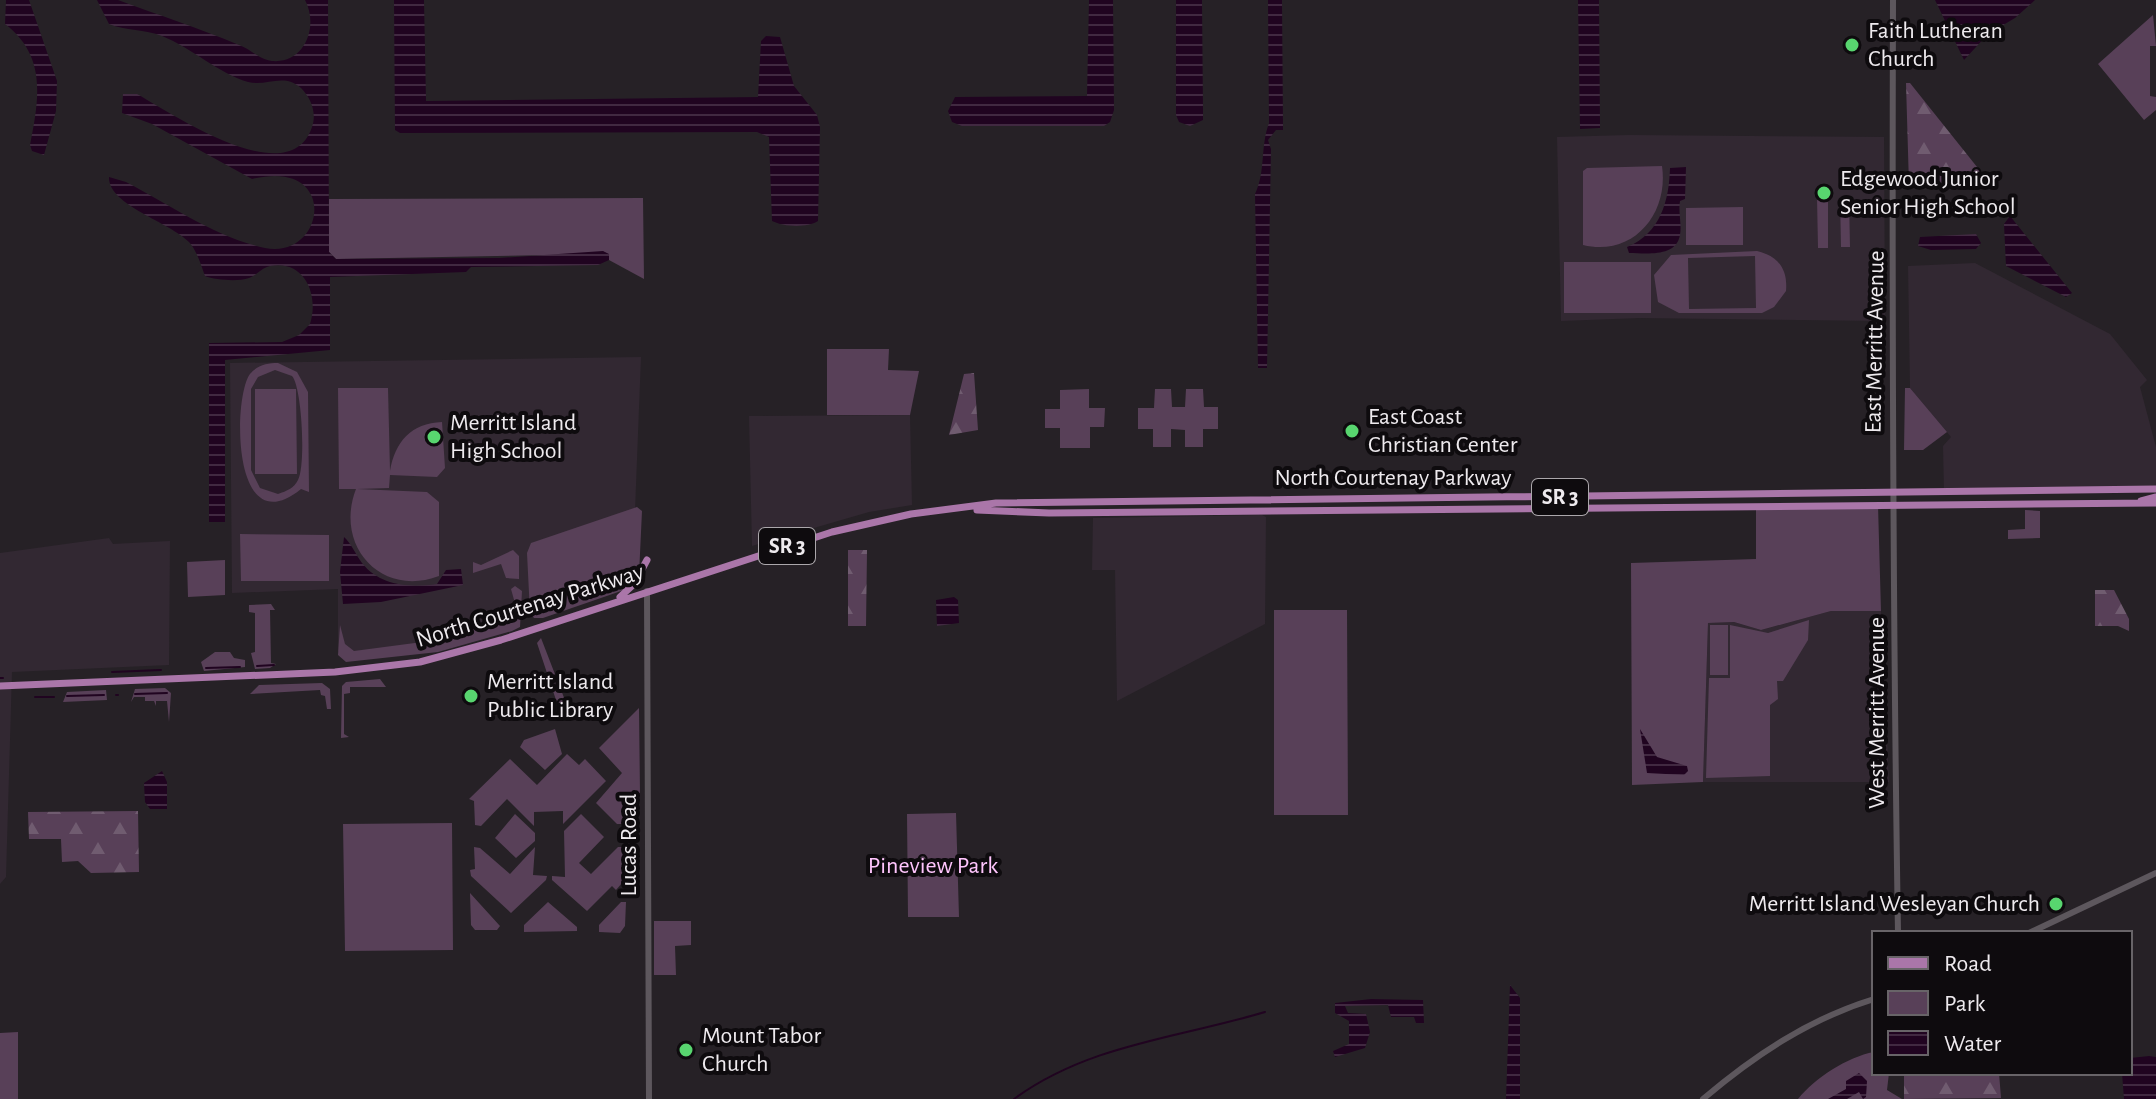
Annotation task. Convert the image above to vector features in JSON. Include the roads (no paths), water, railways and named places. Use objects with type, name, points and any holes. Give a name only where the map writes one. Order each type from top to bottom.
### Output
[{"type":"main road","name":"North Courtenay Parkway","points":[[0,686],[335,672],[406,665],[501,640],[863,524],[996,503],[2156,489]]},
{"type":"main road","points":[[1969,504],[1990,491]]},
{"type":"main road","points":[[1986,504],[1993,496],[2007,491]]},
{"type":"main road","points":[[2048,503],[2064,498],[2071,491]]},
{"type":"main road","points":[[2070,503],[2088,491]]},
{"type":"main road","name":"North Courtenay Parkway","points":[[967,509],[1049,513],[2139,503],[2156,500]]},
{"type":"main road","points":[[615,601],[632,587],[647,560]]},
{"type":"street","name":"East Merritt Avenue","points":[[1891,493],[1895,318],[1893,0]]},
{"type":"street","name":"West Merritt Avenue","points":[[1891,493],[1898,931]]},
{"type":"street","name":"Lucas Road","points":[[647,591],[649,1099]]},
{"type":"street","points":[[2033,931],[2156,873]]},
{"type":"street","points":[[1703,1099],[1755,1057],[1810,1024],[1836,1011],[1872,1000]]},
{"type":"water","points":[[6,0],[29,0],[57,81],[56,111],[44,155],[32,151],[30,145],[37,95],[34,64],[19,36],[5,24]]},
{"type":"water","points":[[97,0],[118,0],[224,39],[272,61],[293,56],[306,41],[310,21],[305,0],[328,0],[329,252],[336,259],[499,258],[603,251],[609,254],[609,260],[598,265],[471,267],[466,272],[330,277],[330,350],[225,360],[225,522],[209,522],[209,343],[282,342],[299,335],[310,324],[311,292],[301,274],[282,265],[267,267],[244,279],[205,276],[189,242],[129,205],[111,187],[109,177],[126,182],[211,229],[265,248],[286,248],[301,239],[311,226],[314,210],[311,194],[300,182],[280,176],[252,179],[152,124],[122,113],[123,94],[137,94],[202,131],[230,143],[256,151],[280,153],[300,146],[312,127],[312,106],[308,96],[294,83],[281,80],[248,82],[226,73],[162,36],[109,24]]},
{"type":"water","points":[[394,0],[424,0],[426,101],[758,97],[761,41],[766,36],[780,37],[794,86],[817,115],[820,127],[818,221],[795,226],[772,221],[769,137],[757,132],[400,133],[395,130]]},
{"type":"water","points":[[1089,0],[1113,0],[1114,110],[1110,122],[1104,126],[962,126],[952,122],[948,111],[955,97],[1087,96]]},
{"type":"water","points":[[1176,0],[1202,0],[1203,120],[1190,126],[1179,122],[1176,115]]},
{"type":"water","points":[[1268,0],[1282,0],[1283,130],[1276,130],[1268,140],[1271,149],[1267,368],[1258,368],[1255,194],[1261,177],[1269,123]]},
{"type":"water","points":[[1578,0],[1599,0],[1600,128],[1580,129]]},
{"type":"water","points":[[1935,0],[2035,0],[2015,18],[1988,34],[1964,60]]},
{"type":"water","points":[[1686,167],[1685,199],[1680,201],[1680,235],[1677,242],[1673,248],[1659,253],[1629,253],[1627,247],[1648,233],[1661,214],[1668,192],[1670,168]]},
{"type":"water","points":[[2010,216],[2072,293],[2066,297],[2006,266],[2004,224]]},
{"type":"water","points":[[1976,234],[1981,243],[1976,249],[1931,250],[1918,246],[1920,237]]},
{"type":"water","points":[[344,537],[369,571],[387,581],[416,586],[437,584],[446,570],[461,569],[463,585],[381,602],[343,604],[340,572]]},
{"type":"water","points":[[954,597],[958,600],[959,623],[937,626],[936,600]]},
{"type":"water","points":[[1640,729],[1657,757],[1687,766],[1688,771],[1684,775],[1647,773]]},
{"type":"water","points":[[162,771],[167,782],[167,809],[150,809],[145,802],[144,783]]},
{"type":"water","points":[[1510,985],[1520,998],[1520,1099],[1506,1099]]},
{"type":"water","points":[[1371,999],[1423,1000],[1424,1023],[1416,1023],[1414,1017],[1391,1017],[1388,1005],[1345,1006],[1348,1013],[1366,1014],[1370,1032],[1365,1048],[1335,1057],[1333,1051],[1349,1044],[1349,1021],[1335,1013],[1335,1003]]},
{"type":"water","points":[[2156,1057],[2156,1099],[2124,1099],[2122,1075],[2132,1075],[2132,1058]]},
{"type":"water","points":[[1859,1073],[1867,1081],[1866,1097],[1863,1099],[1859,1092],[1847,1099],[1828,1099],[1846,1089],[1846,1081]]},
{"type":"waterway","points":[[257,666],[274,665]]},
{"type":"waterway","points":[[206,668],[240,667]]},
{"type":"waterway","points":[[112,672],[161,670]]},
{"type":"waterway","points":[[135,694],[167,693]]},
{"type":"waterway","points":[[67,696],[104,695]]},
{"type":"waterway","points":[[35,697],[54,697]]},
{"type":"waterway","points":[[1014,1099],[1043,1081],[1104,1054],[1265,1012]]},
{"type":"place","name":"Faith Lutheran Church","points":[[1852,45]]},
{"type":"place","name":"Edgewood Junior Senior High School","points":[[1824,193]]},
{"type":"place","name":"East Coast Christian Center","points":[[1352,431]]},
{"type":"place","name":"Merritt Island High School","points":[[434,437]]},
{"type":"place","name":"Merritt Island Public Library","points":[[471,696]]},
{"type":"place","name":"Merritt Island Wesleyan Church","points":[[2056,904]]},
{"type":"place","name":"Mount Tabor Church","points":[[686,1050]]},
{"type":"park label","name":"Pineview Park","points":[[933,866]]}]
